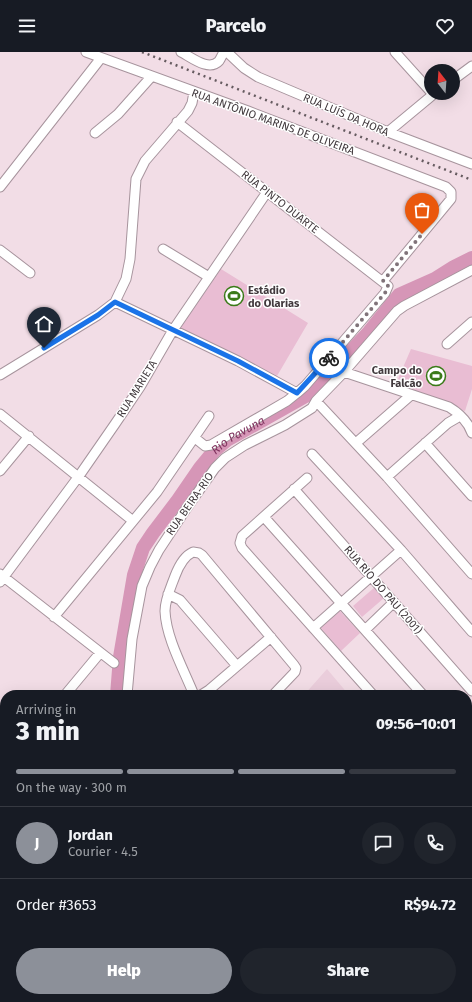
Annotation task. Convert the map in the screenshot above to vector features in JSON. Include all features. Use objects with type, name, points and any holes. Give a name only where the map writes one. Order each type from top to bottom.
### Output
[{"type":"street","name":"RUA ANTÔNIO MARINS DE OLIVEIRA","points":[[86,52],[151,77],[248,111],[446,187],[451,192],[451,199],[386,284]]},
{"type":"street","points":[[181,52],[205,65],[212,65],[219,61],[225,52]]},
{"type":"street","name":"RUA LUÍS DA HORA","points":[[225,52],[244,68],[258,77],[388,132],[472,164]]},
{"type":"street","points":[[395,52],[424,83]]},
{"type":"street","points":[[0,186],[101,58]]},
{"type":"street","points":[[460,75],[472,66]]},
{"type":"street","points":[[95,133],[118,114],[151,77]]},
{"type":"street","points":[[0,375],[98,315],[115,302],[126,279],[130,259],[136,179],[145,161],[188,111],[192,103],[194,92]]},
{"type":"street","points":[[388,132],[425,100]]},
{"type":"street","name":"RUA PINTO DUARTE","points":[[177,122],[386,284]]},
{"type":"street","name":"RUA MARIETA","points":[[1,578],[79,476],[140,387],[173,330],[267,192]]},
{"type":"street","points":[[163,249],[210,277]]},
{"type":"street","points":[[0,250],[30,273]]},
{"type":"street","name":"RUA BEIRA-RIO","points":[[127,690],[132,639],[142,586],[150,567],[163,544],[215,468],[225,458],[245,445],[285,425],[312,408],[316,401],[344,372],[397,311],[472,270]]},
{"type":"street","points":[[195,438],[204,446],[211,445],[288,401],[305,386],[385,293],[386,284]]},
{"type":"street","points":[[115,302],[238,361],[297,393]]},
{"type":"street","points":[[447,344],[470,326]]},
{"type":"street","points":[[344,372],[449,407],[460,416],[472,433]]},
{"type":"street","points":[[356,443],[411,395]]},
{"type":"street","points":[[316,401],[387,476],[472,574]]},
{"type":"street","points":[[0,414],[134,521]]},
{"type":"street","points":[[54,617],[157,492],[209,416]]},
{"type":"street","points":[[387,476],[448,423],[460,416]]},
{"type":"street","points":[[0,471],[29,436]]},
{"type":"street","points":[[425,443],[472,496]]},
{"type":"street","points":[[312,454],[401,550],[472,632]]},
{"type":"street","points":[[307,478],[242,536],[240,543],[242,548],[369,690]]},
{"type":"street","name":"RUA RIO DO PAU (2001)","points":[[294,489],[471,690]]},
{"type":"street","points":[[264,517],[419,690]]},
{"type":"street","points":[[313,628],[401,550]]},
{"type":"street","points":[[192,690],[168,630],[165,610],[168,594],[178,570],[189,553],[196,552],[202,555],[296,668],[295,672],[277,690]]},
{"type":"street","points":[[1,578],[114,663]]},
{"type":"street","points":[[168,594],[180,600],[237,666]]},
{"type":"street","points":[[365,630],[394,602]]},
{"type":"street","points":[[209,690],[271,637]]},
{"type":"street","points":[[69,690],[100,653]]},
{"type":"shaded area","name":"Estádio do Olarias","points":[[221,269],[308,323],[277,376],[179,330]]},
{"type":"shaded area","name":"Campo do Falcão","points":[[411,349],[472,366],[472,389],[465,411],[395,386]]},
{"type":"shaded area","points":[[375,587],[384,598],[362,617],[353,606]]},
{"type":"shaded area","points":[[340,611],[360,633],[341,651],[321,628]]},
{"type":"shaded area","points":[[327,669],[345,690],[308,690]]},
{"type":"waterway","name":"Rio Pavuna","points":[[117,690],[120,657],[134,575],[143,548],[200,468],[214,451],[227,440],[311,393],[369,332],[399,295],[435,279],[472,258]]},
{"type":"railway","points":[[142,52],[472,180]]},
{"type":"way so far","points":[[329,358],[385,293],[388,288],[388,284],[383,281],[422,234]]},
{"type":"place","name":"Estádio do Olarias","points":[[234,296]]},
{"type":"place","name":"Campo do Falcão","points":[[436,376]]},
{"type":"route","points":[[44,348],[98,315],[115,302],[238,361],[297,393],[329,358]]}]
